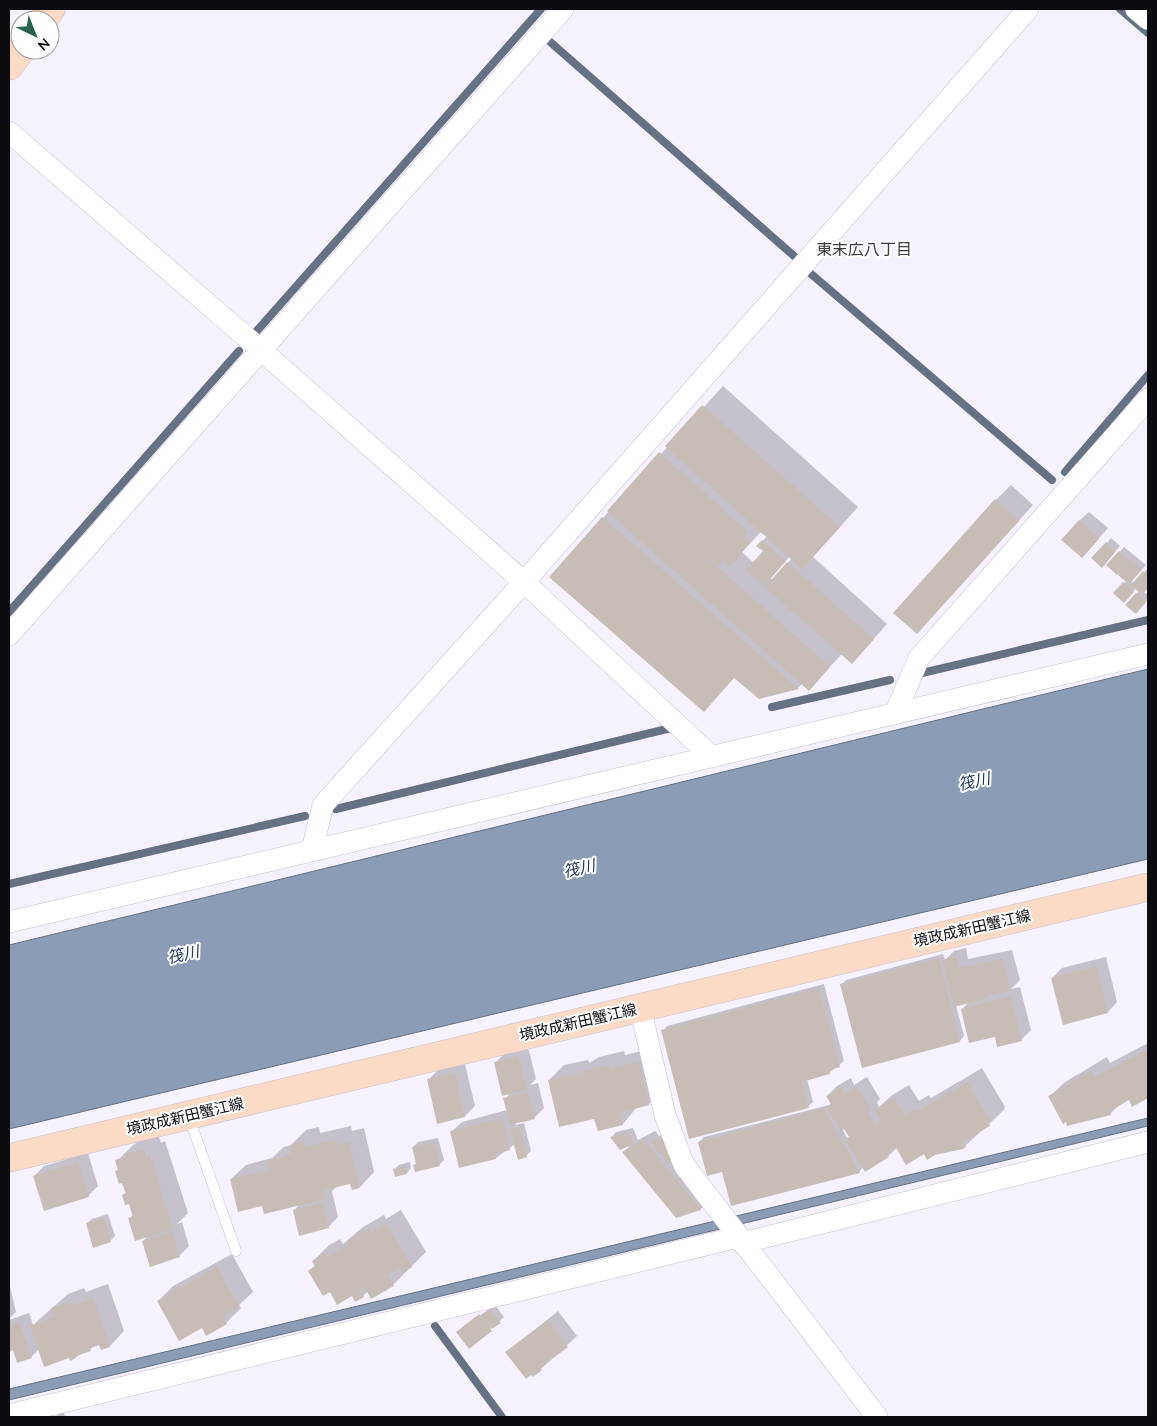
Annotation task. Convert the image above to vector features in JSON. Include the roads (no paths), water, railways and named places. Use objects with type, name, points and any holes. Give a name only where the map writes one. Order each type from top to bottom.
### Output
[{"type":"main road","name":"境政成新田蟹江線","points":[[9,1158],[1148,887]]},
{"type":"street","points":[[9,635],[563,9]]},
{"type":"street","points":[[312,850],[323,805],[524,582],[1028,9]]},
{"type":"street","points":[[1136,9],[1148,19]]},
{"type":"street","points":[[9,132],[261,350],[524,582],[712,757]]},
{"type":"street","points":[[895,714],[919,658],[1148,399]]},
{"type":"street","points":[[9,922],[1148,654]]},
{"type":"street","points":[[640,1008],[665,1115],[684,1165],[738,1238],[877,1417]]},
{"type":"street","points":[[9,1415],[738,1238],[1148,1142]]},
{"type":"lane","points":[[188,1116],[236,1251]]},
{"type":"water","name":"筏川","points":[[1148,669],[1148,859],[9,1129],[9,945]]},
{"type":"water","points":[[1148,1118],[1148,1126],[9,1400],[9,1389]]},
{"type":"waterway","points":[[255,333],[541,9]]},
{"type":"waterway","points":[[1120,9],[1148,33]]},
{"type":"waterway","points":[[548,40],[794,256]]},
{"type":"waterway","points":[[810,273],[1052,480]]},
{"type":"waterway","points":[[9,612],[239,351]]},
{"type":"waterway","points":[[1065,472],[1148,375]]},
{"type":"waterway","points":[[922,673],[1148,620]]},
{"type":"waterway","points":[[772,707],[890,680]]},
{"type":"waterway","points":[[336,809],[671,728]]},
{"type":"waterway","points":[[9,884],[305,816]]},
{"type":"waterway","points":[[435,1326],[502,1417]]},
{"type":"district","name":"東末広八丁目","points":[[864,249]]}]
